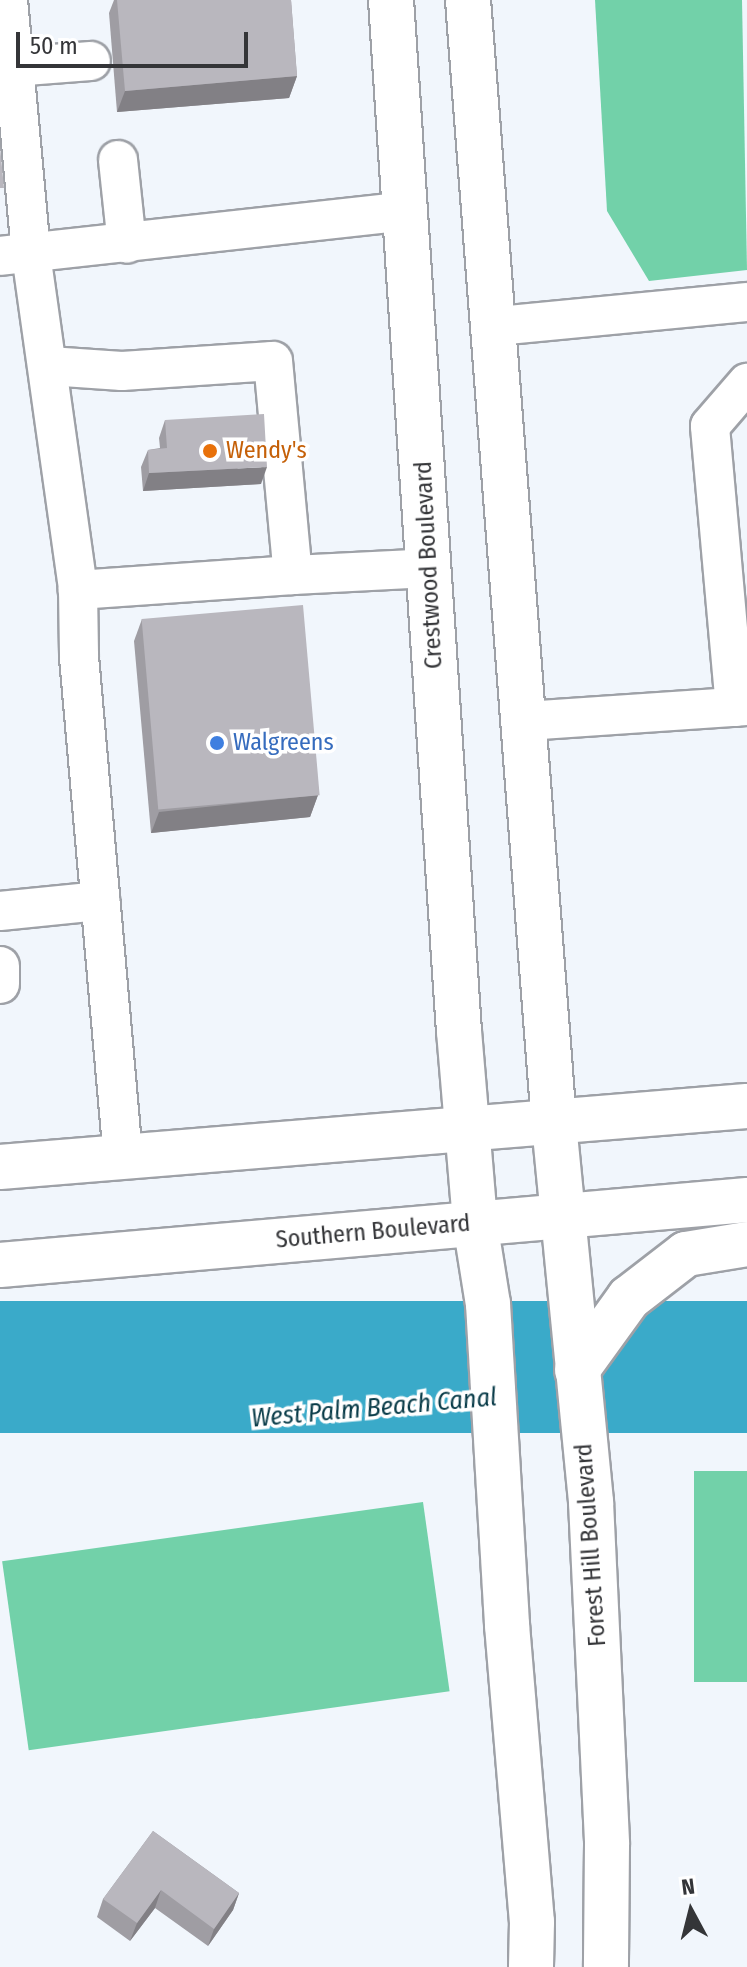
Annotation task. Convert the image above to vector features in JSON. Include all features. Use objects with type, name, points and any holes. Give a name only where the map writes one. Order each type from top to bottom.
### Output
[{"type":"main road","name":"Crestwood Boulevard","points":[[391,0],[466,1131]]},
{"type":"main road","points":[[468,0],[497,326],[554,1124]]},
{"type":"main road","points":[[0,1167],[747,1106]]},
{"type":"main road","name":"Forest Hill Boulevard","points":[[554,1124],[591,1502],[607,1845],[606,1967]]},
{"type":"main road","points":[[466,1131],[475,1223],[488,1304],[500,1511],[532,1922],[531,1967]]},
{"type":"main road","name":"Southern Boulevard","points":[[0,1265],[747,1200]]},
{"type":"main road","points":[[577,1370],[629,1298],[686,1254],[747,1244]]},
{"type":"lane","points":[[8,0],[14,67],[15,255],[49,366],[78,590],[79,657],[123,1157]]},
{"type":"lane","points":[[14,67],[91,61]]},
{"type":"lane","points":[[118,160],[127,244]]},
{"type":"lane","points":[[15,255],[406,211]]},
{"type":"lane","points":[[497,326],[747,302]]},
{"type":"lane","points":[[49,366],[122,371],[273,361],[293,575]]},
{"type":"lane","points":[[526,721],[741,707],[710,426],[747,383]]},
{"type":"lane","points":[[78,590],[429,568]]},
{"type":"lane","points":[[0,911],[101,901]]},
{"type":"lane","points":[[0,966],[0,984]]},
{"type":"green space","points":[[595,0],[742,0],[747,270],[649,281],[607,211]]},
{"type":"green space","points":[[694,1471],[747,1471],[747,1682],[694,1682]]},
{"type":"green space","points":[[423,1502],[450,1691],[29,1750],[2,1561]]},
{"type":"water","name":"West Palm Beach Canal","points":[[0,1301],[747,1301],[747,1433],[0,1433]]},
{"type":"building","points":[[117,0],[291,0],[297,76],[125,91]]},
{"type":"building","points":[[0,146],[4,188],[0,188]]},
{"type":"building","name":"Wendy's","points":[[264,414],[267,467],[149,473],[148,450],[167,448],[165,420]]},
{"type":"building","points":[[303,605],[320,795],[158,809],[142,619]]},
{"type":"building","points":[[153,1831],[239,1893],[214,1929],[161,1890],[137,1923],[103,1899]]},
{"type":"place","name":"Wendy's","points":[[210,451]]},
{"type":"place","name":"Walgreens","points":[[217,743]]}]
